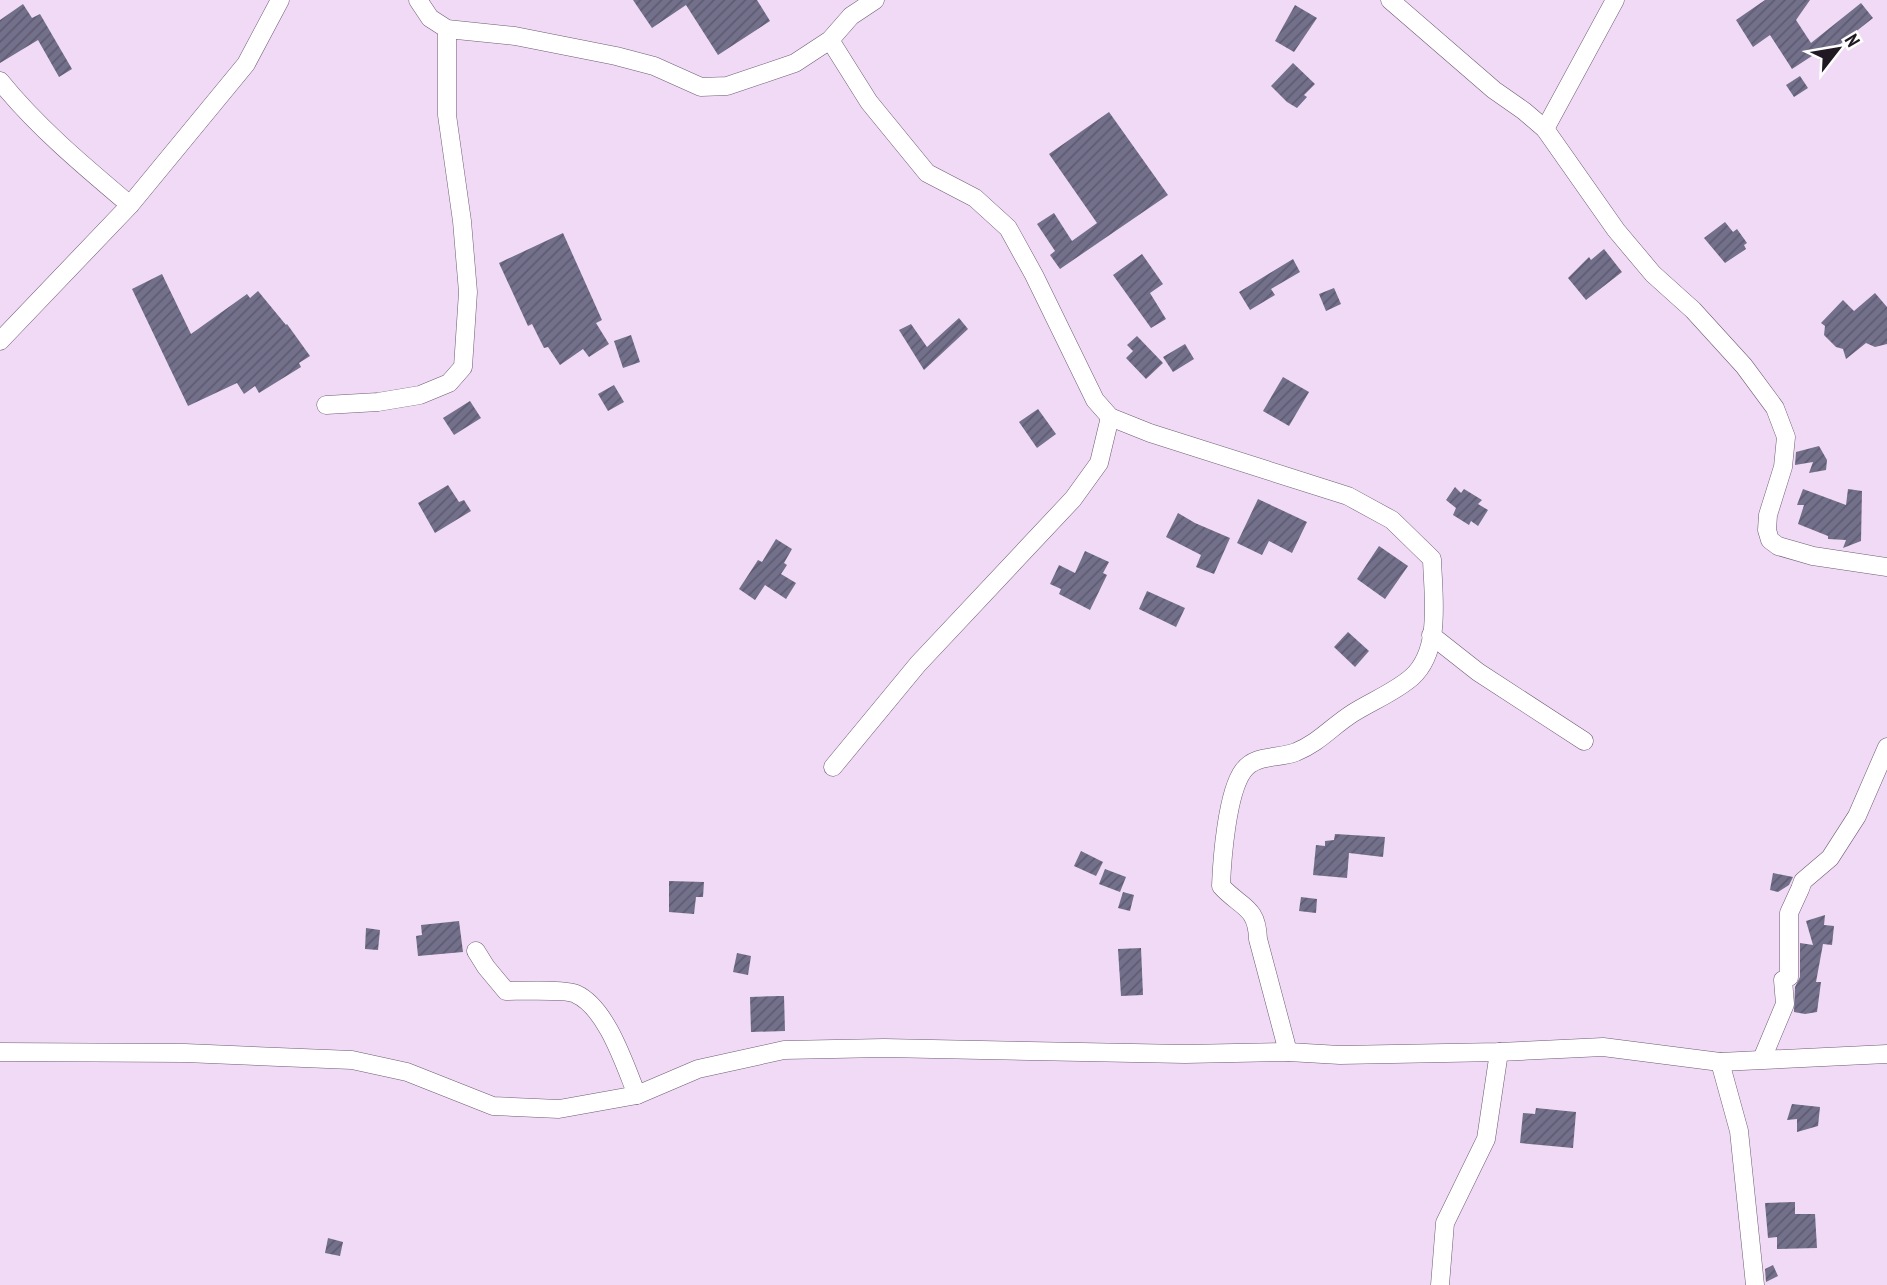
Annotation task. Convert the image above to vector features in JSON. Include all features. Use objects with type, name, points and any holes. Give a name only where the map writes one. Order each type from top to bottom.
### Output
[{"type":"street","points":[[0,341],[130,205],[246,64],[280,0]]},
{"type":"street","points":[[418,0],[430,18],[447,29],[515,37],[616,56],[654,66],[701,87],[727,86],[795,63],[830,40],[851,16],[874,0]]},
{"type":"street","points":[[1390,0],[1483,81],[1545,130],[1616,230],[1653,274],[1693,310],[1744,366],[1775,408],[1786,437],[1783,467],[1768,515],[1766,530],[1770,540],[1778,546],[1813,556],[1887,567]]},
{"type":"street","points":[[1545,130],[1615,0]]},
{"type":"street","points":[[326,405],[378,402],[420,395],[449,383],[463,367],[468,292],[447,116],[447,29]]},
{"type":"street","points":[[830,40],[869,102],[927,173],[975,198],[1008,228],[1095,400],[1110,417],[1150,433],[1348,496],[1392,520],[1432,559],[1432,635],[1426,657],[1412,677],[1338,723],[1314,744],[1278,758],[1258,758],[1243,771],[1234,791],[1221,886],[1233,900],[1251,910],[1258,923],[1258,939],[1288,1052]]},
{"type":"street","points":[[0,81],[13,98],[130,205]]},
{"type":"street","points":[[833,766],[918,664],[1073,499],[1099,463],[1110,417]]},
{"type":"street","points":[[1432,635],[1478,672],[1584,741]]},
{"type":"street","points":[[1762,1059],[1785,1004],[1783,981],[1788,978],[1789,913],[1803,881],[1830,858],[1857,816],[1887,747]]},
{"type":"street","points":[[476,951],[506,991],[576,993],[600,1015],[615,1042],[637,1095]]},
{"type":"street","points":[[0,1052],[185,1053],[352,1060],[407,1072],[494,1106],[559,1109],[637,1095],[698,1069],[784,1050],[884,1048],[1185,1054],[1288,1052],[1340,1055],[1603,1047],[1720,1062],[1887,1054]]},
{"type":"street","points":[[1440,1285],[1445,1223],[1486,1139],[1499,1052]]},
{"type":"street","points":[[1720,1062],[1740,1131],[1755,1285]]},
{"type":"building","points":[[633,0],[757,0],[770,21],[718,55],[686,5],[652,28]]},
{"type":"building","points":[[1765,0],[1810,0],[1796,20],[1811,43],[1861,3],[1873,18],[1820,60],[1815,54],[1792,69],[1770,35],[1753,47],[1736,20]]},
{"type":"building","points":[[23,4],[32,18],[40,14],[72,69],[59,77],[38,40],[0,63],[0,20]]},
{"type":"building","points":[[1295,5],[1317,18],[1294,52],[1275,41]]},
{"type":"building","points":[[1293,63],[1315,84],[1304,95],[1307,97],[1297,108],[1271,86]]},
{"type":"building","points":[[1800,76],[1808,88],[1794,97],[1786,85]]},
{"type":"building","points":[[1109,112],[1168,195],[1060,269],[1050,255],[1055,251],[1037,224],[1054,213],[1072,241],[1097,223],[1049,154]]},
{"type":"building","points":[[1725,222],[1733,232],[1737,229],[1747,243],[1744,245],[1746,249],[1725,263],[1704,238]]},
{"type":"building","points":[[563,233],[602,320],[596,323],[609,344],[589,357],[583,349],[560,365],[548,347],[544,348],[532,324],[528,326],[499,263]]},
{"type":"building","points":[[1604,249],[1622,272],[1586,300],[1568,278],[1589,257],[1591,260]]},
{"type":"building","points":[[1142,254],[1163,284],[1150,293],[1166,319],[1151,328],[1113,275]]},
{"type":"building","points":[[1293,259],[1300,272],[1271,289],[1275,295],[1250,310],[1239,292]]},
{"type":"building","points":[[162,274],[191,334],[247,294],[250,298],[258,291],[310,356],[299,363],[301,367],[259,393],[255,386],[244,394],[237,383],[188,406],[132,289]]},
{"type":"building","points":[[1334,288],[1341,304],[1326,311],[1319,294]]},
{"type":"building","points":[[1875,293],[1887,307],[1887,344],[1875,347],[1866,343],[1846,359],[1843,349],[1836,347],[1824,335],[1825,326],[1821,323],[1843,300],[1854,311]]},
{"type":"building","points":[[959,318],[968,329],[924,370],[899,330],[911,324],[927,347]]},
{"type":"building","points":[[631,335],[640,362],[623,368],[614,341]]},
{"type":"building","points":[[1137,336],[1163,363],[1146,379],[1126,358],[1133,351],[1127,345]]},
{"type":"building","points":[[1185,344],[1194,359],[1173,372],[1163,357]]},
{"type":"building","points":[[1283,377],[1309,392],[1289,426],[1263,411]]},
{"type":"building","points":[[614,385],[624,402],[608,411],[598,394]]},
{"type":"building","points":[[470,401],[481,418],[454,435],[443,418]]},
{"type":"building","points":[[1038,409],[1056,434],[1037,448],[1019,422]]},
{"type":"building","points":[[1819,446],[1827,460],[1826,470],[1809,473],[1813,462],[1795,465],[1796,452]]},
{"type":"building","points":[[448,485],[459,502],[464,500],[471,511],[435,533],[418,503]]},
{"type":"building","points":[[1455,487],[1461,493],[1464,489],[1482,500],[1478,504],[1488,510],[1478,526],[1471,521],[1469,525],[1453,515],[1456,508],[1446,500]]},
{"type":"building","points":[[1803,489],[1846,505],[1848,489],[1862,491],[1861,541],[1843,548],[1846,540],[1828,539],[1828,536],[1798,524],[1804,505],[1797,505]]},
{"type":"building","points":[[1258,499],[1307,522],[1292,553],[1269,541],[1262,555],[1237,543]]},
{"type":"building","points":[[1178,513],[1230,538],[1214,574],[1196,567],[1201,555],[1166,537]]},
{"type":"building","points":[[776,539],[792,549],[781,574],[796,583],[786,599],[765,585],[755,600],[739,589],[758,560],[762,562]]},
{"type":"building","points":[[1379,546],[1408,566],[1385,599],[1357,579]]},
{"type":"building","points":[[1085,551],[1109,562],[1103,573],[1107,575],[1090,610],[1059,594],[1061,589],[1050,584],[1059,565],[1075,573]]},
{"type":"building","points":[[1147,591],[1185,608],[1176,627],[1139,609]]},
{"type":"building","points":[[1348,632],[1369,651],[1355,667],[1334,647]]},
{"type":"building","points":[[1335,834],[1385,837],[1383,857],[1349,853],[1347,878],[1313,875],[1316,845],[1325,846],[1325,841],[1334,840]]},
{"type":"building","points":[[1081,851],[1103,862],[1096,876],[1074,866]]},
{"type":"building","points":[[1105,869],[1126,877],[1120,892],[1099,884]]},
{"type":"building","points":[[1773,873],[1793,877],[1789,885],[1778,892],[1770,890]]},
{"type":"building","points":[[669,881],[704,882],[703,897],[696,897],[694,914],[669,912]]},
{"type":"building","points":[[1123,892],[1134,895],[1130,911],[1118,908]]},
{"type":"building","points":[[1301,897],[1317,899],[1316,913],[1299,911]]},
{"type":"building","points":[[1825,915],[1824,925],[1834,926],[1832,945],[1823,944],[1816,982],[1821,982],[1817,1012],[1794,1012],[1795,987],[1800,977],[1800,943],[1813,945],[1806,921]]},
{"type":"building","points":[[459,921],[463,952],[418,956],[416,936],[422,935],[421,925]]},
{"type":"building","points":[[366,928],[380,930],[378,950],[365,949]]},
{"type":"building","points":[[1141,948],[1143,995],[1121,996],[1118,949]]},
{"type":"building","points":[[737,953],[751,956],[748,975],[733,972]]},
{"type":"building","points":[[784,996],[785,1031],[751,1032],[750,997]]},
{"type":"building","points":[[1792,1104],[1820,1107],[1818,1126],[1797,1132],[1797,1119],[1787,1120]]},
{"type":"building","points":[[1536,1108],[1576,1112],[1573,1148],[1520,1143],[1523,1113],[1535,1114]]},
{"type":"building","points":[[1795,1202],[1795,1214],[1815,1214],[1817,1248],[1777,1249],[1777,1237],[1768,1238],[1765,1203]]},
{"type":"building","points":[[328,1238],[343,1242],[340,1256],[325,1253]]},
{"type":"building","points":[[1773,1265],[1778,1276],[1766,1282],[1765,1269]]}]
